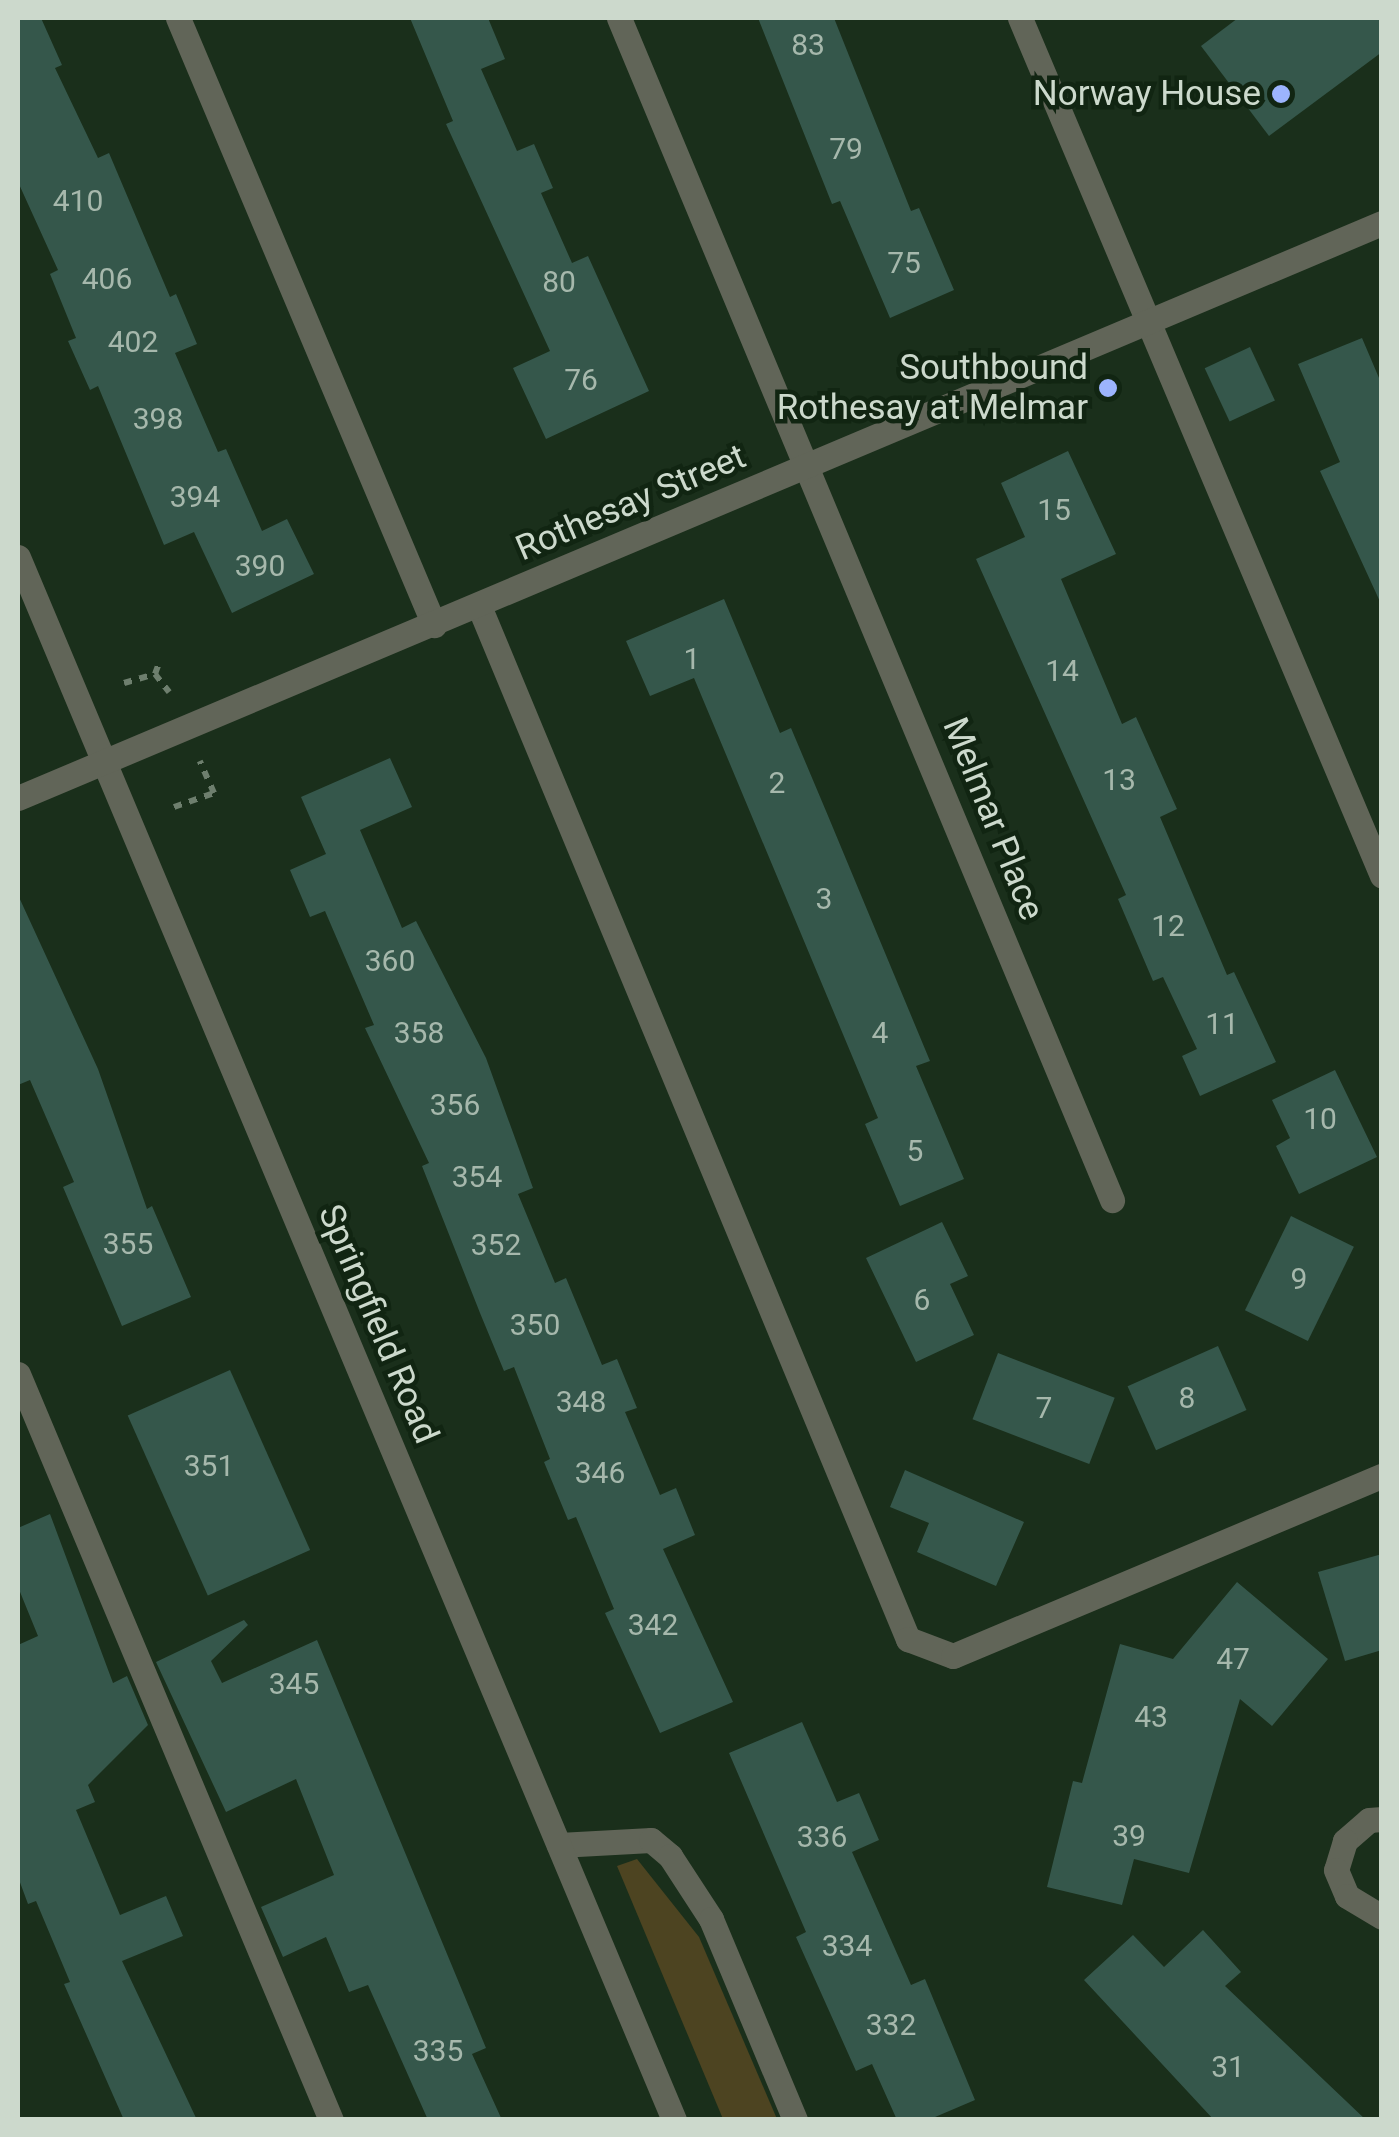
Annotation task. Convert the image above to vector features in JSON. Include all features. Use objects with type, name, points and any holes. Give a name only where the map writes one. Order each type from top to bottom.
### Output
[{"type":"street","points":[[178,18],[434,625]]},
{"type":"street","name":"Melmar Place","points":[[619,18],[1112,1200]]},
{"type":"street","points":[[1020,18],[1382,876]]},
{"type":"street","name":"Rothesay Street","points":[[18,798],[1382,222]]},
{"type":"street","name":"Springfield Road","points":[[18,557],[674,2120]]},
{"type":"street","points":[[479,606],[908,1638],[953,1656],[1382,1476]]},
{"type":"street","points":[[18,1374],[331,2120]]},
{"type":"street","points":[[1382,1819],[1370,1820],[1345,1841],[1336,1870],[1347,1896],[1382,1916]]},
{"type":"street","points":[[559,1845],[651,1840],[670,1856],[711,1919],[796,2120]]},
{"type":"path","points":[[156,674],[159,664]]},
{"type":"path","points":[[124,683],[156,674]]},
{"type":"path","points":[[156,674],[168,692]]},
{"type":"path","points":[[174,807],[214,793],[200,760]]},
{"type":"shaded area","points":[[637,1859],[699,1937],[777,2119],[723,2119],[617,1866]]},
{"type":"building","points":[[18,18],[41,18],[62,65],[55,68],[98,158],[109,153],[170,297],[176,294],[197,344],[175,353],[218,452],[226,449],[262,531],[287,519],[314,574],[232,613],[194,532],[164,545],[98,386],[90,390],[68,341],[76,338],[50,274],[58,270],[18,182]]},
{"type":"building","points":[[410,18],[488,18],[505,59],[481,69],[517,151],[534,144],[553,188],[541,193],[572,263],[588,256],[649,391],[546,439],[513,368],[550,351],[446,124],[453,121]]},
{"type":"building","points":[[758,18],[834,18],[911,211],[919,208],[954,290],[890,318],[840,201],[832,204]]},
{"type":"building","name":"Norway House","points":[[1238,18],[1382,18],[1382,52],[1269,136],[1201,46]]},
{"type":"building","points":[[1362,338],[1382,385],[1382,606],[1320,471],[1340,462],[1298,364]]},
{"type":"building","points":[[1250,347],[1275,400],[1230,422],[1205,368]]},
{"type":"building","points":[[1068,451],[1116,554],[1061,579],[1122,724],[1136,717],[1177,809],[1160,817],[1227,975],[1234,972],[1276,1062],[1200,1096],[1182,1056],[1197,1049],[1163,977],[1153,981],[1118,899],[1126,895],[976,559],[1025,537],[1001,483]]},
{"type":"building","points":[[724,599],[780,733],[791,728],[930,1061],[916,1066],[964,1179],[900,1206],[865,1124],[878,1118],[694,678],[650,696],[626,641]]},
{"type":"building","points":[[390,758],[412,807],[360,830],[402,928],[416,921],[486,1058],[533,1188],[518,1194],[555,1283],[566,1278],[602,1365],[617,1359],[637,1408],[625,1412],[660,1495],[676,1488],[695,1535],[663,1549],[733,1702],[660,1733],[605,1613],[614,1609],[576,1517],[568,1520],[544,1462],[550,1459],[514,1367],[504,1371],[480,1313],[422,1166],[429,1163],[365,1028],[374,1025],[325,911],[310,917],[290,870],[326,854],[301,797]]},
{"type":"building","points":[[18,895],[98,1069],[147,1209],[152,1206],[191,1297],[122,1326],[63,1187],[74,1182],[30,1080],[18,1085]]},
{"type":"building","points":[[1335,1070],[1377,1157],[1299,1194],[1276,1146],[1290,1138],[1272,1100]]},
{"type":"building","points":[[1291,1216],[1354,1247],[1308,1341],[1245,1310]]},
{"type":"building","points":[[942,1222],[968,1276],[950,1284],[974,1335],[916,1362],[866,1258]]},
{"type":"building","points":[[1218,1346],[1246,1410],[1156,1450],[1128,1386]]},
{"type":"building","points":[[998,1353],[1115,1398],[1089,1464],[973,1419]]},
{"type":"building","points":[[230,1370],[310,1550],[208,1596],[128,1416]]},
{"type":"building","points":[[905,1470],[1024,1522],[996,1586],[917,1552],[929,1523],[890,1507]]},
{"type":"building","points":[[50,1514],[113,1683],[127,1676],[148,1725],[88,1785],[95,1802],[76,1810],[120,1915],[166,1896],[183,1936],[122,1961],[197,2120],[124,2120],[64,1984],[70,1982],[36,1901],[28,1904],[18,1877],[18,1645],[38,1636],[18,1587],[18,1528]]},
{"type":"building","points":[[1382,1554],[1382,1650],[1345,1661],[1318,1572]]},
{"type":"building","points":[[1237,1582],[1328,1659],[1272,1726],[1240,1699],[1189,1873],[1134,1859],[1122,1905],[1047,1887],[1073,1781],[1082,1783],[1120,1644],[1173,1659]]},
{"type":"building","points":[[244,1620],[248,1625],[211,1661],[222,1683],[317,1640],[486,2048],[472,2054],[502,2120],[428,2120],[368,1985],[349,1992],[326,1937],[283,1957],[261,1907],[334,1875],[296,1779],[226,1812],[156,1662]]},
{"type":"building","points":[[802,1722],[837,1802],[859,1793],[879,1840],[852,1852],[911,1985],[925,1979],[975,2100],[928,2120],[897,2120],[872,2064],[856,2071],[796,1937],[806,1932],[729,1753]]},
{"type":"building","points":[[1203,1930],[1241,1972],[1225,1986],[1366,2120],[1214,2120],[1084,1980],[1133,1935],[1164,1967]]},
{"type":"place","name":"Norway House","points":[[1281,94]]},
{"type":"place","name":"Southbound Rothesay at Melmar","points":[[1108,388]]}]
